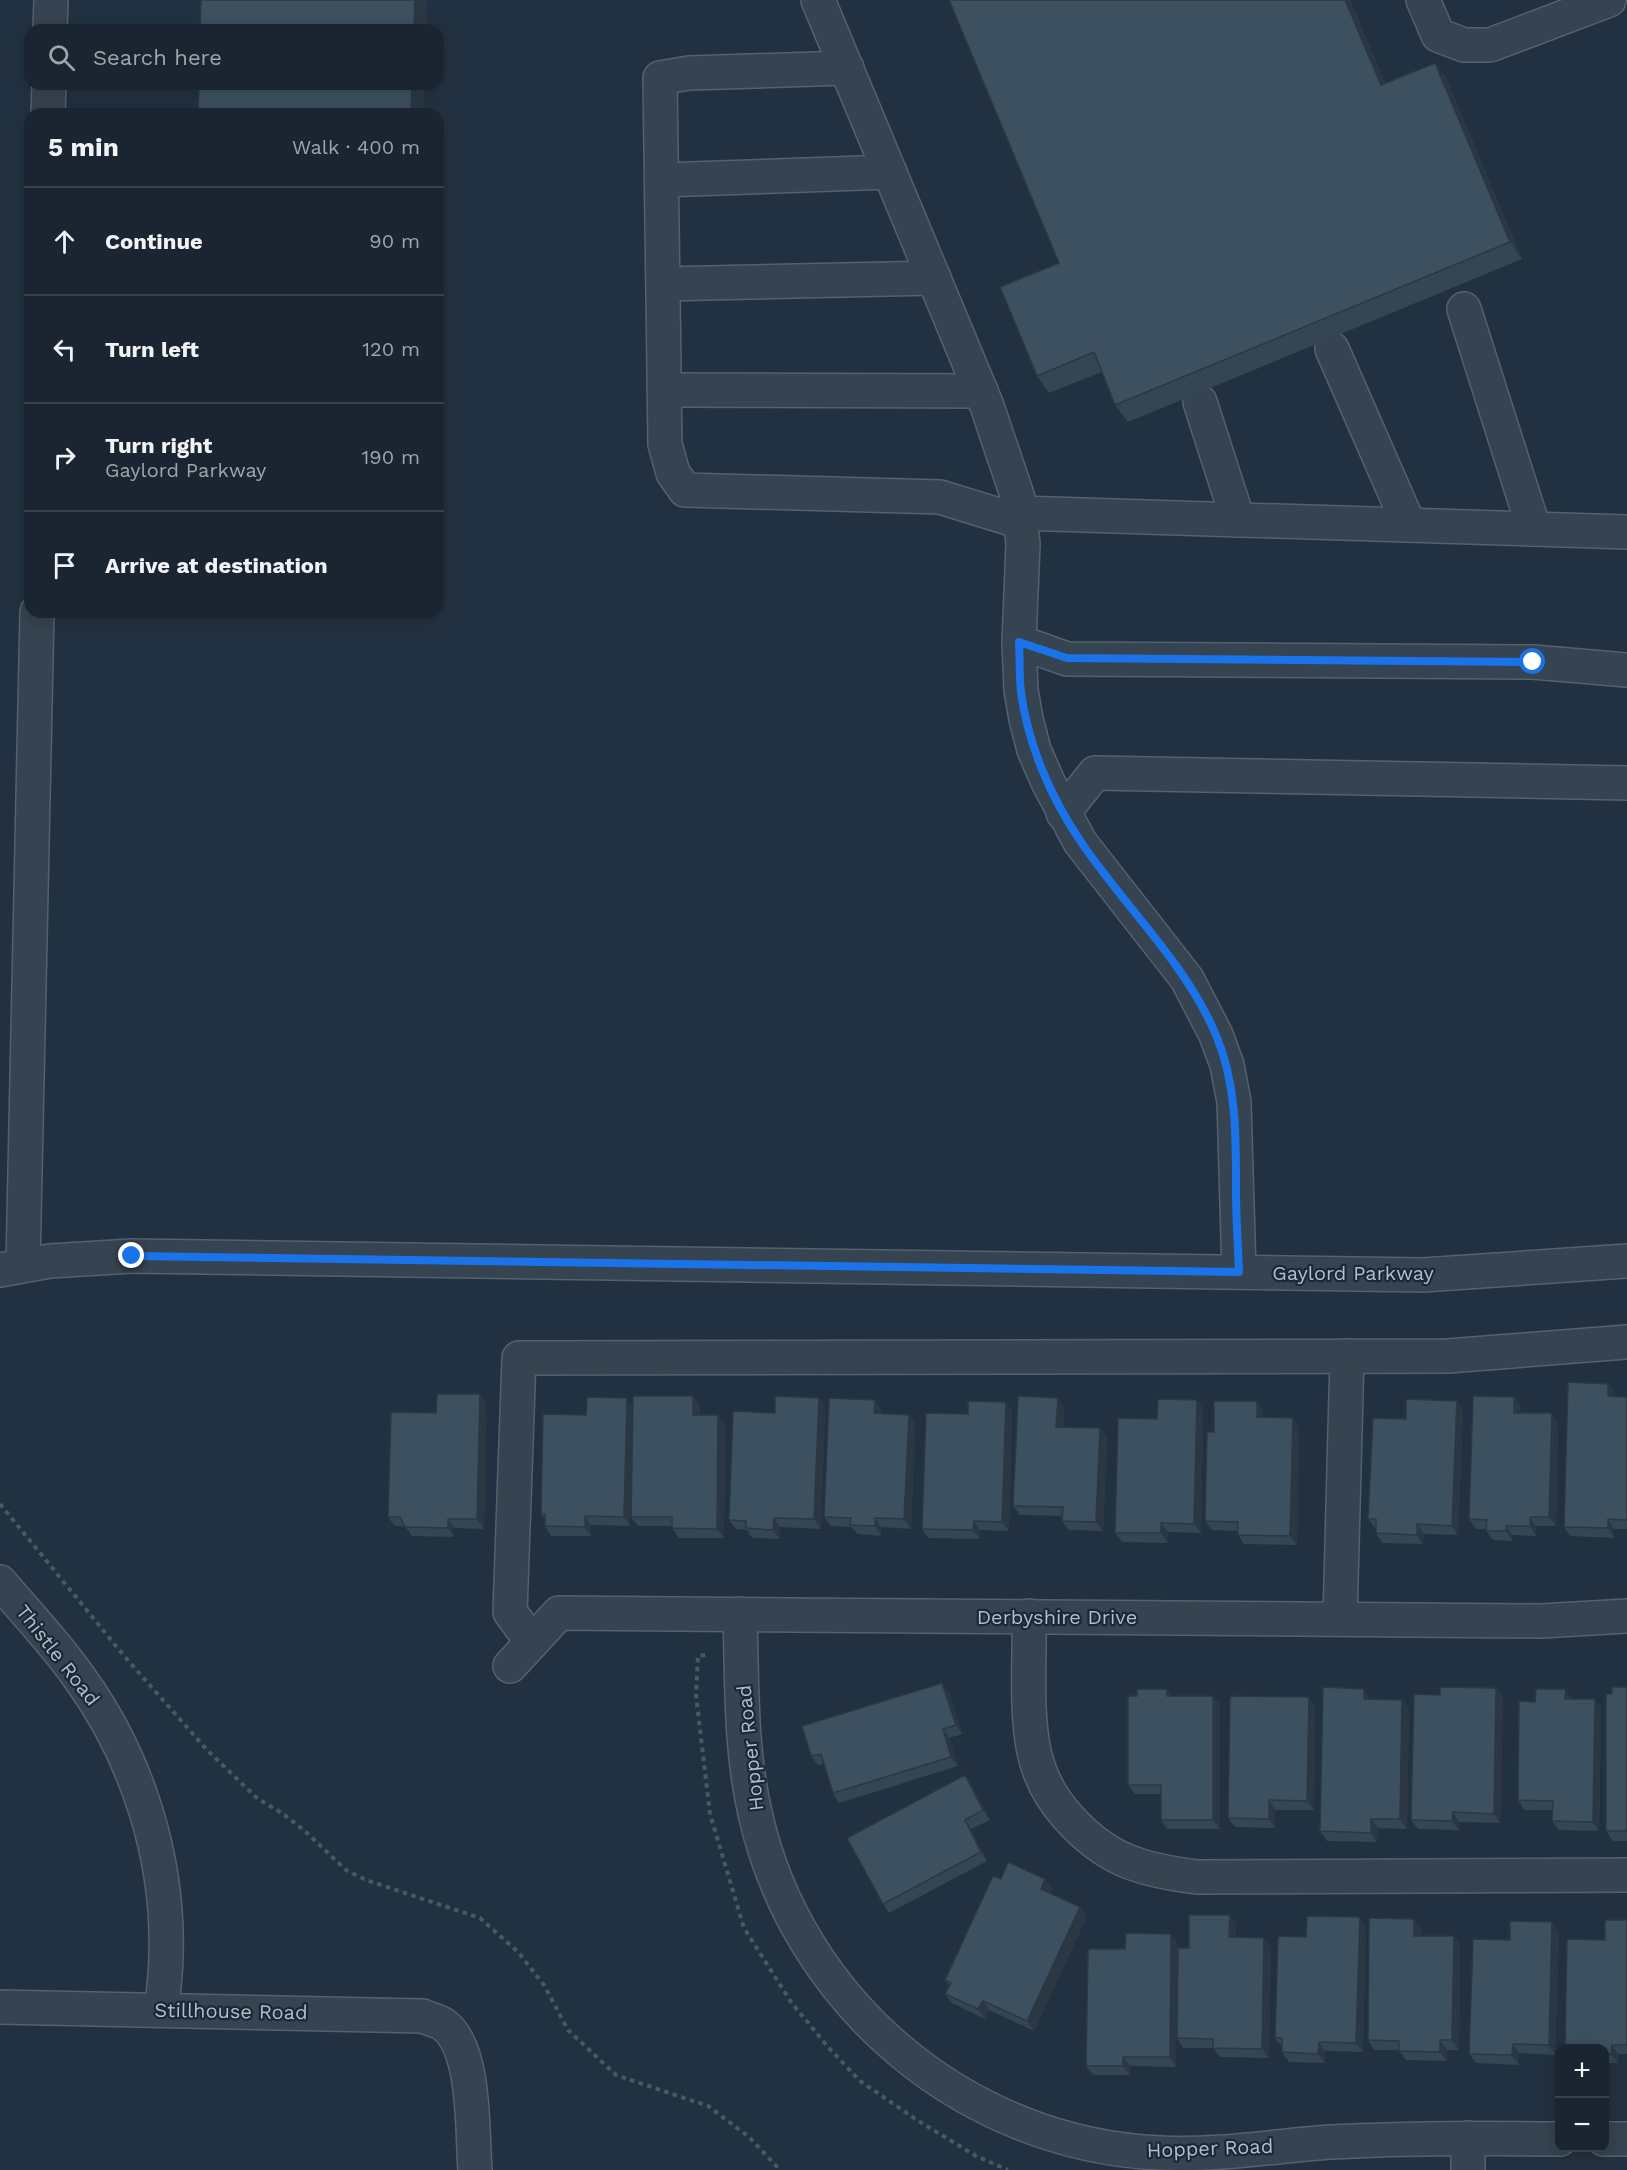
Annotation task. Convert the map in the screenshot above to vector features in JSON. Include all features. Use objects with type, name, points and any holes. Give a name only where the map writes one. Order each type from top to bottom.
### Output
[{"type":"street","points":[[50,24],[51,0]]},
{"type":"street","points":[[818,0],[981,391],[1018,498],[1021,517],[1019,642],[1021,690],[1034,750],[1080,842],[1187,979],[1216,1035],[1227,1065],[1234,1102],[1239,1272]]},
{"type":"street","points":[[1424,0],[1438,35],[1464,45],[1490,45],[1609,0]]},
{"type":"street","points":[[847,68],[689,73],[660,78],[665,444],[673,473],[685,490],[940,497],[1021,517],[1238,520],[1627,532]]},
{"type":"street","points":[[48,108],[49,90]]},
{"type":"street","points":[[662,180],[890,172]]},
{"type":"street","points":[[663,284],[934,278]]},
{"type":"street","points":[[1464,309],[1534,529]]},
{"type":"street","points":[[1332,349],[1409,525]]},
{"type":"street","points":[[664,390],[981,391]]},
{"type":"street","points":[[1200,402],[1238,520]]},
{"type":"street","points":[[11,1267],[37,618]]},
{"type":"street","points":[[1019,642],[1067,658],[1533,662],[1627,670]]},
{"type":"street","points":[[1064,813],[1095,773],[1627,783]]},
{"type":"street","name":"Gaylord Parkway","points":[[11,1267],[91,1257],[132,1256],[1423,1275],[1627,1261]]},
{"type":"street","points":[[532,1642],[510,1612],[519,1358],[1448,1356],[1627,1342]]},
{"type":"street","points":[[1340,1619],[1347,1356]]},
{"type":"street","name":"Thistle Road","points":[[0,1582],[82,1682],[109,1725],[136,1782],[150,1827],[161,1880],[166,1944],[162,2009]]},
{"type":"street","name":"Derbyshire Drive","points":[[510,1666],[559,1613],[1541,1621],[1627,1616]]},
{"type":"street","name":"Hopper Road","points":[[740,1614],[748,1776],[755,1812],[772,1872],[792,1917],[824,1970],[872,2027],[919,2067],[971,2101],[1005,2117],[1087,2144],[1161,2153],[1198,2153],[1331,2142],[1468,2138],[1555,2139]]},
{"type":"street","points":[[1029,1616],[1030,1725],[1035,1756],[1043,1782],[1065,1814],[1081,1832],[1097,1846],[1119,1858],[1163,1872],[1197,1876],[1627,1875]]},
{"type":"street","name":"Stillhouse Road","points":[[0,2007],[423,2016],[444,2025],[456,2038],[467,2063],[475,2170]]},
{"type":"street","points":[[1468,2138],[1468,2170]]},
{"type":"street","points":[[1609,2139],[1627,2139]]},
{"type":"path","points":[[0,1504],[126,1658],[207,1750],[258,1799],[306,1832],[346,1870],[366,1880],[480,1918],[518,1952],[544,1984],[568,2030],[616,2075],[708,2106],[749,2137],[780,2170]]},
{"type":"building","points":[[201,0],[415,0],[414,24],[200,24]]},
{"type":"building","points":[[949,0],[1345,0],[1381,85],[1435,63],[1510,242],[1115,405],[1094,352],[1037,376],[1000,287],[1059,263]]},
{"type":"building","points":[[199,90],[412,90],[411,108],[198,108]]},
{"type":"building","points":[[1568,1382],[1608,1384],[1608,1396],[1627,1397],[1627,1520],[1608,1519],[1608,1528],[1564,1527]]},
{"type":"building","points":[[437,1394],[480,1394],[477,1519],[448,1519],[448,1528],[405,1527],[400,1517],[388,1517],[391,1412],[436,1413]]},
{"type":"building","points":[[633,1396],[693,1396],[693,1415],[718,1415],[717,1529],[672,1528],[672,1517],[631,1517]]},
{"type":"building","points":[[775,1396],[819,1398],[814,1519],[774,1518],[773,1530],[746,1528],[746,1521],[729,1520],[733,1411],[775,1413]]},
{"type":"building","points":[[1018,1396],[1058,1398],[1056,1427],[1100,1428],[1096,1522],[1062,1521],[1063,1507],[1013,1506]]},
{"type":"building","points":[[1473,1396],[1514,1397],[1514,1413],[1552,1413],[1549,1517],[1530,1517],[1530,1526],[1506,1526],[1506,1531],[1486,1531],[1487,1520],[1469,1519]]},
{"type":"building","points":[[587,1397],[627,1398],[624,1517],[585,1516],[585,1527],[545,1526],[545,1514],[541,1514],[543,1414],[586,1415]]},
{"type":"building","points":[[829,1398],[875,1400],[874,1413],[909,1415],[904,1519],[875,1518],[875,1526],[850,1525],[851,1518],[824,1517]]},
{"type":"building","points":[[1158,1399],[1197,1400],[1194,1524],[1161,1523],[1161,1533],[1115,1533],[1118,1418],[1157,1419]]},
{"type":"building","points":[[1406,1399],[1457,1401],[1452,1526],[1417,1524],[1417,1535],[1376,1533],[1376,1519],[1368,1519],[1373,1418],[1406,1419]]},
{"type":"building","points":[[968,1401],[1006,1402],[1002,1522],[974,1521],[973,1530],[922,1529],[926,1413],[968,1414]]},
{"type":"building","points":[[1214,1401],[1257,1401],[1257,1417],[1293,1418],[1290,1536],[1238,1535],[1238,1522],[1205,1521],[1207,1432],[1214,1432]]},
{"type":"building","points":[[942,1683],[956,1725],[943,1729],[951,1757],[833,1793],[821,1754],[811,1756],[802,1726]]},
{"type":"building","points":[[1323,1687],[1364,1689],[1364,1699],[1402,1700],[1400,1819],[1371,1819],[1371,1833],[1320,1831]]},
{"type":"building","points":[[1440,1687],[1496,1688],[1494,1814],[1453,1812],[1452,1821],[1411,1820],[1414,1694],[1440,1695]]},
{"type":"building","points":[[1612,1687],[1627,1687],[1627,1831],[1606,1831],[1606,1694],[1612,1694]]},
{"type":"building","points":[[1137,1689],[1167,1689],[1167,1696],[1213,1696],[1213,1820],[1161,1820],[1161,1785],[1128,1785],[1128,1696],[1137,1696]]},
{"type":"building","points":[[1536,1689],[1566,1689],[1565,1699],[1595,1699],[1593,1822],[1552,1821],[1553,1801],[1518,1800],[1519,1701],[1535,1702]]},
{"type":"building","points":[[1230,1696],[1309,1697],[1307,1801],[1269,1800],[1269,1819],[1228,1818]]},
{"type":"building","points":[[965,1775],[983,1810],[965,1820],[981,1852],[883,1904],[847,1838]]},
{"type":"building","points":[[1008,1862],[1045,1879],[1041,1889],[1080,1907],[1027,2021],[983,2001],[978,2009],[945,1994],[951,1983],[945,1980],[993,1876],[1001,1879]]},
{"type":"building","points":[[1189,1915],[1230,1915],[1229,1937],[1264,1938],[1262,2049],[1213,2048],[1213,2039],[1177,2038],[1178,1948],[1189,1948]]},
{"type":"building","points":[[1307,1916],[1360,1917],[1356,2043],[1319,2042],[1318,2054],[1282,2052],[1282,2038],[1275,2038],[1278,1936],[1306,1937]]},
{"type":"building","points":[[1369,1918],[1414,1919],[1414,1936],[1454,1936],[1452,2040],[1440,2040],[1440,2052],[1399,2051],[1399,2041],[1368,2040]]},
{"type":"building","points":[[1605,1920],[1627,1920],[1627,2045],[1612,2045],[1611,2054],[1609,2054],[1609,2044],[1565,2044],[1567,1939],[1605,1940]]},
{"type":"building","points":[[1510,1921],[1552,1922],[1549,2045],[1513,2044],[1512,2055],[1469,2054],[1473,1939],[1510,1940]]},
{"type":"building","points":[[1126,1933],[1171,1934],[1170,2057],[1123,2057],[1123,2066],[1086,2066],[1088,1949],[1125,1949]]},
{"type":"route","points":[[132,1256],[1239,1272],[1234,1102],[1227,1065],[1216,1035],[1187,979],[1080,842],[1048,782],[1034,750],[1026,719],[1021,690],[1019,642],[1067,658],[1533,662]]}]
